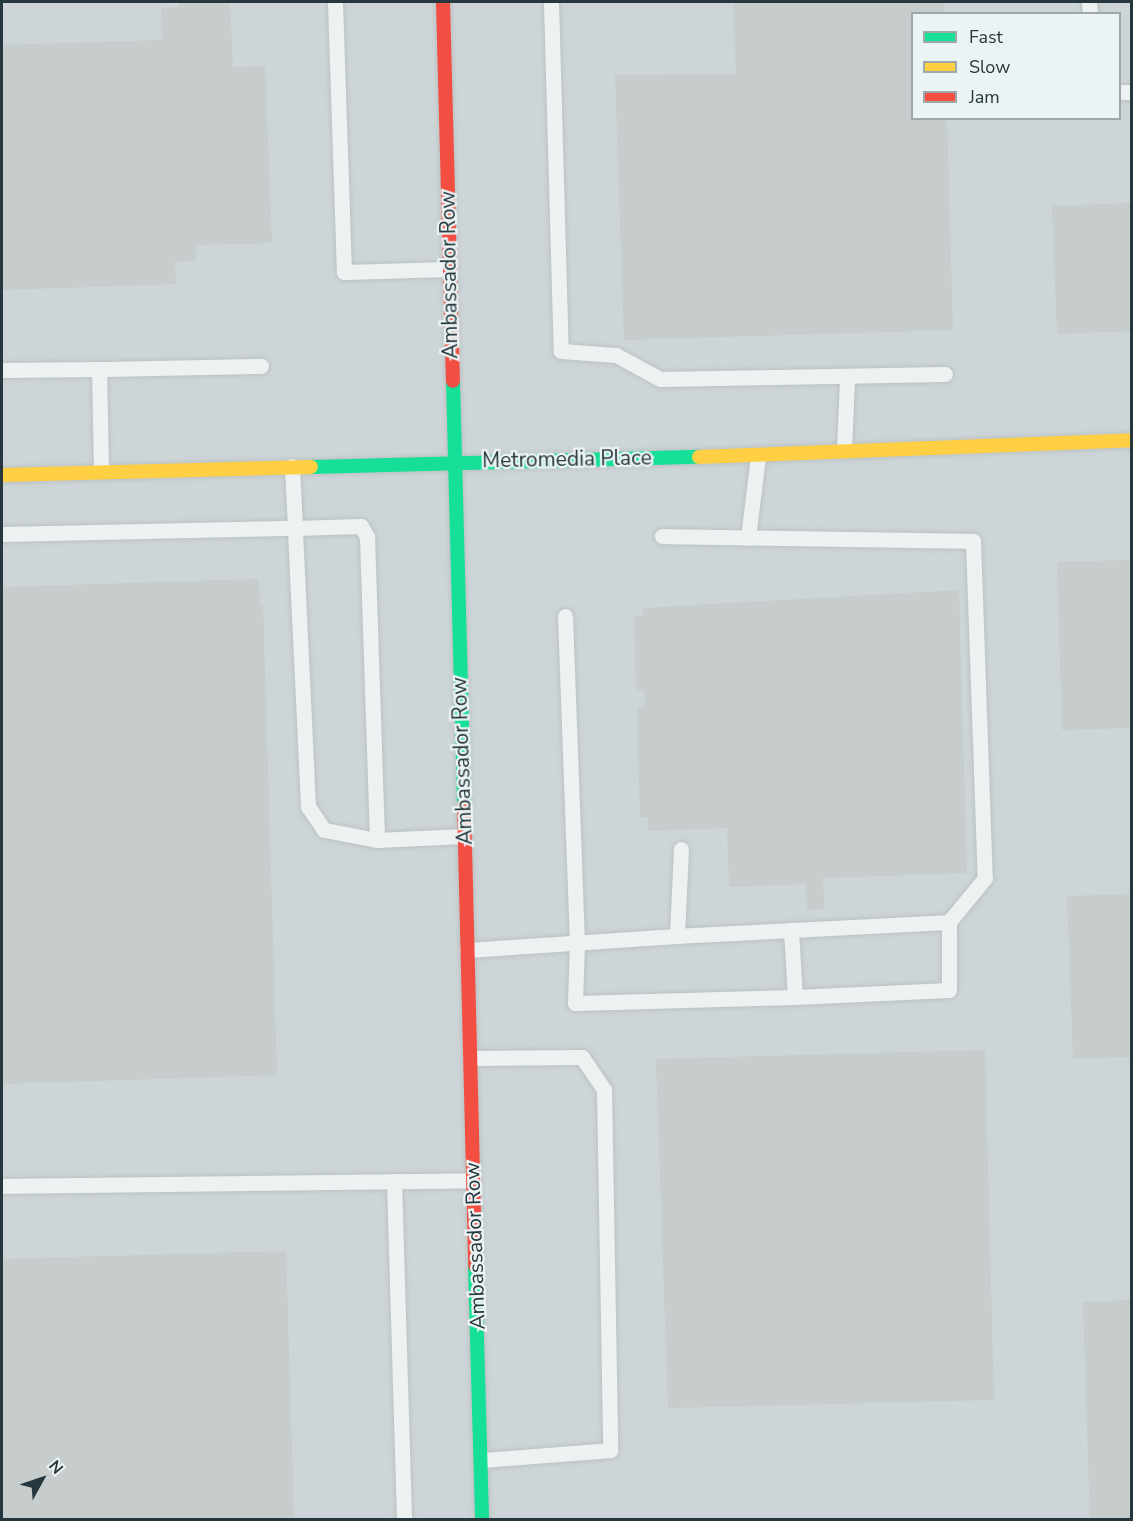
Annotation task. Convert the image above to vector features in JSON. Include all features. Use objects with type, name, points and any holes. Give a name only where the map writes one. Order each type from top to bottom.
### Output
[{"type":"street","name":"Ambassador Row","points":[[442,2],[482,1520]]},
{"type":"street","name":"Metromedia Place","points":[[2,475],[292,465],[758,456],[844,449],[1131,440]]},
{"type":"lane","points":[[335,2],[344,272],[449,269]]},
{"type":"lane","points":[[551,2],[561,351],[616,355],[660,379],[847,379],[945,374]]},
{"type":"lane","points":[[2,370],[261,366]]},
{"type":"lane","points":[[99,369],[101,471]]},
{"type":"lane","points":[[844,449],[847,379]]},
{"type":"lane","points":[[748,538],[758,456]]},
{"type":"lane","points":[[292,465],[308,806],[324,830],[377,840],[464,836]]},
{"type":"lane","points":[[2,534],[360,526],[367,537],[377,840]]},
{"type":"lane","points":[[565,616],[577,943],[575,1004],[949,990],[949,922],[985,878],[973,541],[662,536]]},
{"type":"lane","points":[[677,936],[681,849]]},
{"type":"lane","points":[[466,950],[949,922]]},
{"type":"lane","points":[[791,930],[795,996]]},
{"type":"lane","points":[[470,1058],[582,1058],[604,1090],[610,1450],[482,1460]]},
{"type":"lane","points":[[2,1186],[473,1180]]},
{"type":"lane","points":[[394,1181],[404,1520]]},
{"type":"shaded area","points":[[2,2],[1131,2],[1131,1519],[2,1519]]},
{"type":"building","points":[[178,2],[230,2],[233,67],[265,66],[272,243],[195,245],[196,261],[175,262],[176,284],[3,290],[2,45],[162,40],[161,8],[179,7]]},
{"type":"building","points":[[733,2],[944,2],[944,12],[911,12],[911,120],[947,120],[953,330],[624,340],[615,75],[736,74]]},
{"type":"building","points":[[1132,203],[1132,331],[1057,334],[1052,206]]},
{"type":"building","points":[[1132,560],[1132,728],[1062,730],[1057,562]]},
{"type":"building","points":[[259,579],[260,605],[263,604],[277,1075],[2,1084],[2,587]]},
{"type":"building","points":[[959,590],[967,873],[823,878],[824,909],[807,910],[806,884],[729,887],[727,828],[648,831],[648,817],[640,818],[637,707],[645,707],[644,690],[636,690],[634,616],[643,616],[643,608]]},
{"type":"building","points":[[1132,894],[1132,1057],[1073,1059],[1067,896]]},
{"type":"building","points":[[985,1050],[994,1400],[668,1408],[656,1059]]},
{"type":"building","points":[[286,1251],[294,1520],[2,1520],[2,1259]]},
{"type":"building","points":[[1132,1300],[1132,1520],[1090,1520],[1083,1302]]},
{"type":"traffic: fast","points":[[453,381],[464,805]]},
{"type":"traffic: fast","points":[[311,467],[699,457]]},
{"type":"traffic: fast","points":[[475,1266],[482,1520]]},
{"type":"traffic: slow","points":[[699,457],[1132,440]]},
{"type":"traffic: slow","points":[[2,475],[311,467]]},
{"type":"traffic: jam","points":[[443,2],[453,381]]},
{"type":"traffic: jam","points":[[464,805],[475,1266]]}]
